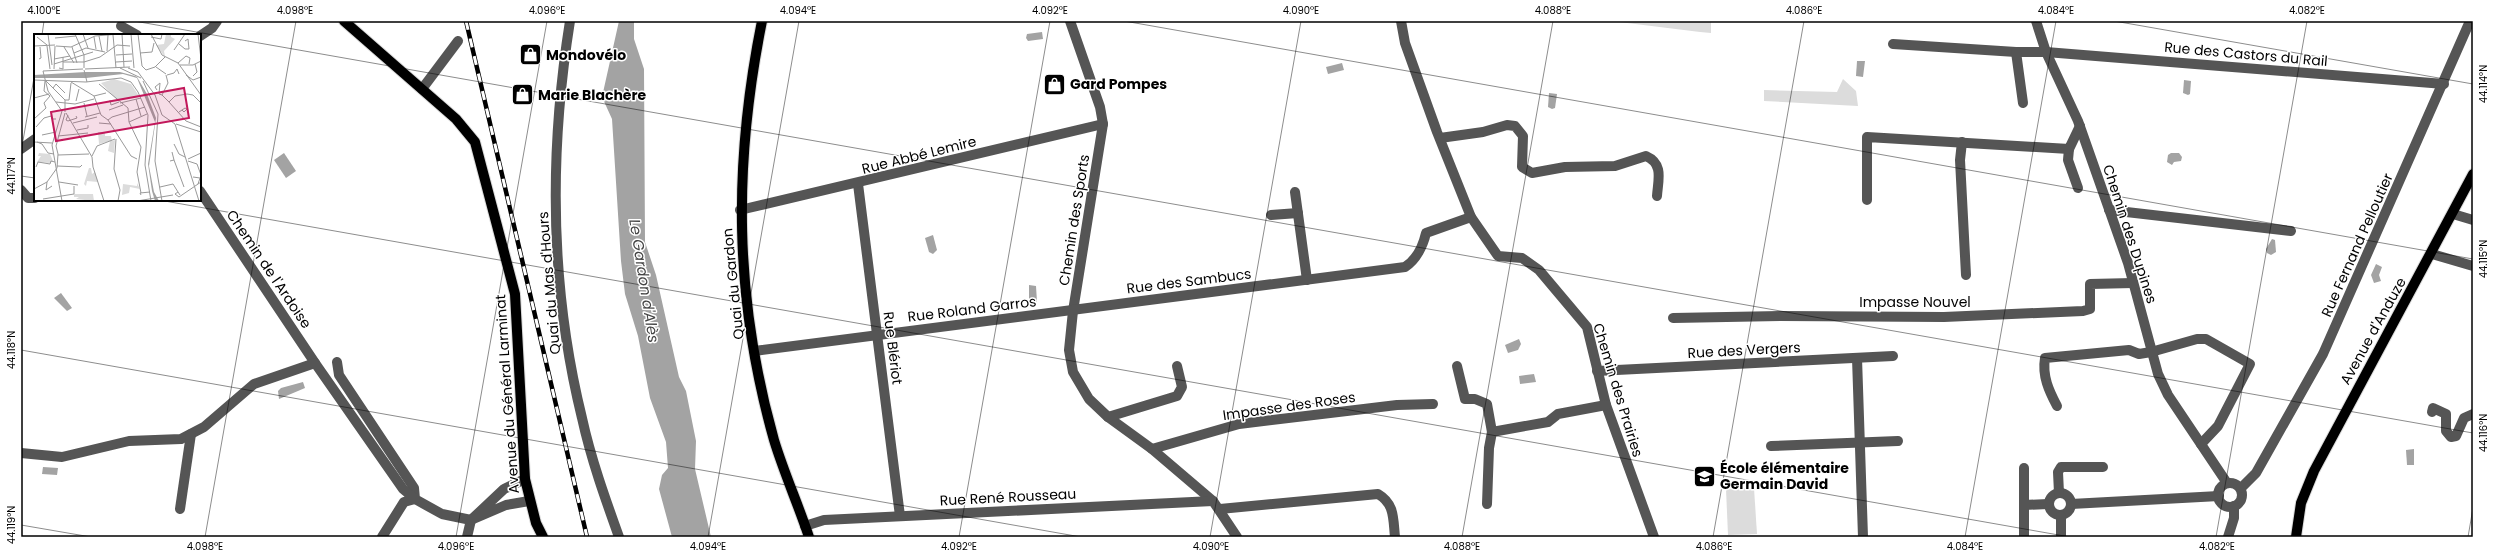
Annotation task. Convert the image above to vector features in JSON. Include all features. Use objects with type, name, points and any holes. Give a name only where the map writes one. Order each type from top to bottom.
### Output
[{"type":"main road","name":"Avenue du Général Larminat","points":[[344,21],[467,129],[475,142],[483,164],[515,294],[526,479],[529,501],[542,537]]},
{"type":"main road","name":"Quai du Gardon","points":[[762,21],[752,70],[743,146],[740,210],[748,313],[754,351],[774,440],[809,537]]},
{"type":"main road","name":"Avenue d'Anduze","points":[[2296,537],[2301,503],[2317,464],[2432,254],[2473,174]]},
{"type":"street","points":[[201,35],[212,28],[216,21]]},
{"type":"street","name":"Quai du Mas d'Hours","points":[[570,21],[561,82],[556,146],[557,249],[568,348],[582,419],[619,537]]},
{"type":"street","name":"Chemin des Sports","points":[[1070,21],[1100,106],[1103,124],[1073,311],[1069,350],[1073,372],[1089,399],[1108,416],[1152,449],[1213,501],[1220,509],[1237,537]]},
{"type":"street","name":"Chemin des Prairies","points":[[1401,21],[1405,43],[1471,217],[1498,256],[1522,258],[1539,270],[1587,327],[1606,405],[1654,537]]},
{"type":"street","name":"Chemin des Dupines","points":[[2036,21],[2046,52],[2080,126],[2133,283],[2158,374],[2168,395],[2227,483]]},
{"type":"street","name":"Rue Fernand Pelloutier","points":[[2242,492],[2256,473],[2323,354],[2444,84],[2470,21]]},
{"type":"street","points":[[121,27],[135,34]]},
{"type":"street","points":[[422,89],[458,40]]},
{"type":"street","points":[[1892,44],[2016,52],[2046,52]]},
{"type":"street","points":[[2016,52],[2023,102]]},
{"type":"street","name":"Rue des Castors du Rail","points":[[2046,52],[2444,84]]},
{"type":"street","name":"Rue Abbé Lemire","points":[[740,210],[858,184],[1103,124]]},
{"type":"street","points":[[1440,138],[1483,132],[1507,125],[1515,126],[1523,136],[1522,167],[1532,173],[1564,167],[1615,166],[1646,156],[1654,160],[1658,165],[1657,196]]},
{"type":"street","points":[[2078,188],[2068,160],[2069,149],[2080,126]]},
{"type":"street","points":[[1867,200],[1867,137],[2069,149]]},
{"type":"street","points":[[21,149],[34,140]]},
{"type":"street","points":[[1962,142],[1960,160],[1966,275]]},
{"type":"street","name":"Rue Blériot","points":[[858,184],[900,516]]},
{"type":"street","points":[[21,190],[28,198],[34,198]]},
{"type":"street","name":"Chemin de l'Ardoise","points":[[201,192],[315,363],[403,489],[415,499],[442,514],[471,520]]},
{"type":"street","points":[[1295,192],[1307,280]]},
{"type":"street","points":[[2109,210],[2291,231]]},
{"type":"street","points":[[1271,215],[1298,213]]},
{"type":"street","points":[[2453,214],[2473,220]]},
{"type":"street","name":"Rue des Sambucs","points":[[1073,311],[1405,267],[1412,263],[1420,249],[1426,233],[1471,217]]},
{"type":"street","points":[[2432,254],[2473,266]]},
{"type":"street","name":"Impasse Nouvel","points":[[1673,318],[1781,316],[1944,317],[2083,311],[2090,309],[2090,284],[2133,283]]},
{"type":"street","name":"Rue Roland Garros","points":[[754,351],[1073,311]]},
{"type":"street","points":[[2057,406],[2049,392],[2043,369],[2045,358],[2129,350],[2139,354],[2197,339],[2206,339],[2250,364],[2218,426],[2201,444]]},
{"type":"street","name":"Rue des Vergers","points":[[1598,371],[1893,356]]},
{"type":"street","points":[[1857,358],[1863,537]]},
{"type":"street","points":[[337,362],[339,375],[414,488],[415,499],[404,502],[382,537]]},
{"type":"street","points":[[21,453],[62,457],[129,441],[181,439],[204,428],[254,384],[315,363]]},
{"type":"street","points":[[1108,416],[1177,396],[1182,387],[1177,366]]},
{"type":"street","points":[[1457,366],[1465,399],[1475,399],[1487,404],[1492,432],[1489,448],[1487,504]]},
{"type":"street","name":"Impasse des Roses","points":[[1152,449],[1239,424],[1397,405],[1433,404]]},
{"type":"street","points":[[1492,432],[1548,422],[1558,414],[1606,405]]},
{"type":"street","points":[[2432,412],[2433,408],[2446,414],[2446,431],[2451,436],[2456,436],[2459,432],[2464,418],[2473,414]]},
{"type":"street","points":[[180,509],[191,434]]},
{"type":"street","points":[[1771,446],[1860,441],[1898,441]]},
{"type":"street","points":[[2059,493],[2058,472],[2061,467],[2103,467]]},
{"type":"street","points":[[2024,468],[2024,537]]},
{"type":"street","points":[[467,537],[471,528],[471,520],[504,489],[526,479]]},
{"type":"street","points":[[2227,483],[2235,483],[2242,492],[2240,502],[2234,506],[2222,503],[2218,496],[2220,488],[2227,483]]},
{"type":"street","points":[[2059,493],[2069,497],[2071,504],[2069,512],[2061,516],[2055,515],[2050,510],[2048,504],[2050,497],[2059,493]]},
{"type":"street","points":[[1220,509],[1378,494],[1387,499],[1392,507],[1395,537]]},
{"type":"street","points":[[2071,504],[2218,496]]},
{"type":"street","points":[[471,520],[506,505],[529,501]]},
{"type":"street","name":"Rue René Rousseau","points":[[805,526],[824,520],[1213,501]]},
{"type":"street","points":[[2024,504],[2048,504]]},
{"type":"street","points":[[2228,537],[2234,518],[2234,506]]},
{"type":"street","points":[[2060,537],[2061,516]]},
{"type":"shaded area","points":[[1611,21],[1711,21],[1711,33],[1700,32]]},
{"type":"shaded area","points":[[1843,79],[1856,91],[1858,106],[1764,101],[1764,90],[1837,92]]},
{"type":"shaded area","points":[[1754,488],[1757,534],[1728,535],[1726,489]]},
{"type":"water","name":"Le Gardon d'Alès","points":[[619,21],[634,21],[634,39],[644,69],[645,242],[656,275],[679,377],[686,391],[696,441],[695,469],[711,537],[672,537],[659,489],[662,475],[668,468],[666,442],[650,398],[638,336],[625,294],[621,261],[612,119],[602,97]]},
{"type":"water","points":[[1042,32],[1043,39],[1028,41],[1026,38],[1027,34]]},
{"type":"water","points":[[1857,61],[1865,61],[1863,77],[1856,76]]},
{"type":"water","points":[[1342,63],[1344,70],[1328,74],[1326,67]]},
{"type":"water","points":[[2184,80],[2191,81],[2190,94],[2188,95],[2183,93]]},
{"type":"water","points":[[1549,93],[1557,94],[1555,108],[1552,109],[1548,107]]},
{"type":"water","points":[[284,153],[296,171],[286,178],[274,160]]},
{"type":"water","points":[[2171,153],[2179,153],[2182,157],[2181,161],[2174,162],[2172,165],[2167,162],[2168,155]]},
{"type":"water","points":[[933,235],[937,250],[933,254],[929,252],[925,238]]},
{"type":"water","points":[[2272,239],[2275,240],[2276,252],[2271,255],[2267,253],[2266,249]]},
{"type":"water","points":[[2376,264],[2382,267],[2379,275],[2381,281],[2374,283],[2371,275]]},
{"type":"water","points":[[1029,285],[1036,286],[1037,302],[1029,303]]},
{"type":"water","points":[[61,293],[72,308],[67,311],[54,298]]},
{"type":"water","points":[[1519,339],[1521,344],[1518,350],[1508,353],[1505,345]]},
{"type":"water","points":[[1534,374],[1536,382],[1520,384],[1519,376]]},
{"type":"water","points":[[303,382],[305,388],[279,399],[278,391],[281,388]]},
{"type":"water","points":[[2414,449],[2414,465],[2407,465],[2406,450]]},
{"type":"water","points":[[43,467],[58,468],[57,475],[42,474]]},
{"type":"railway","points":[[466,21],[587,537]]},
{"type":"place","name":"Mondovélo","points":[[531,55]]},
{"type":"place","name":"Gard Pompes","points":[[1055,84]]},
{"type":"place","name":"Marie Blachère","points":[[523,95]]},
{"type":"place","name":"École élémentaire Germain David","points":[[1705,476]]}]
